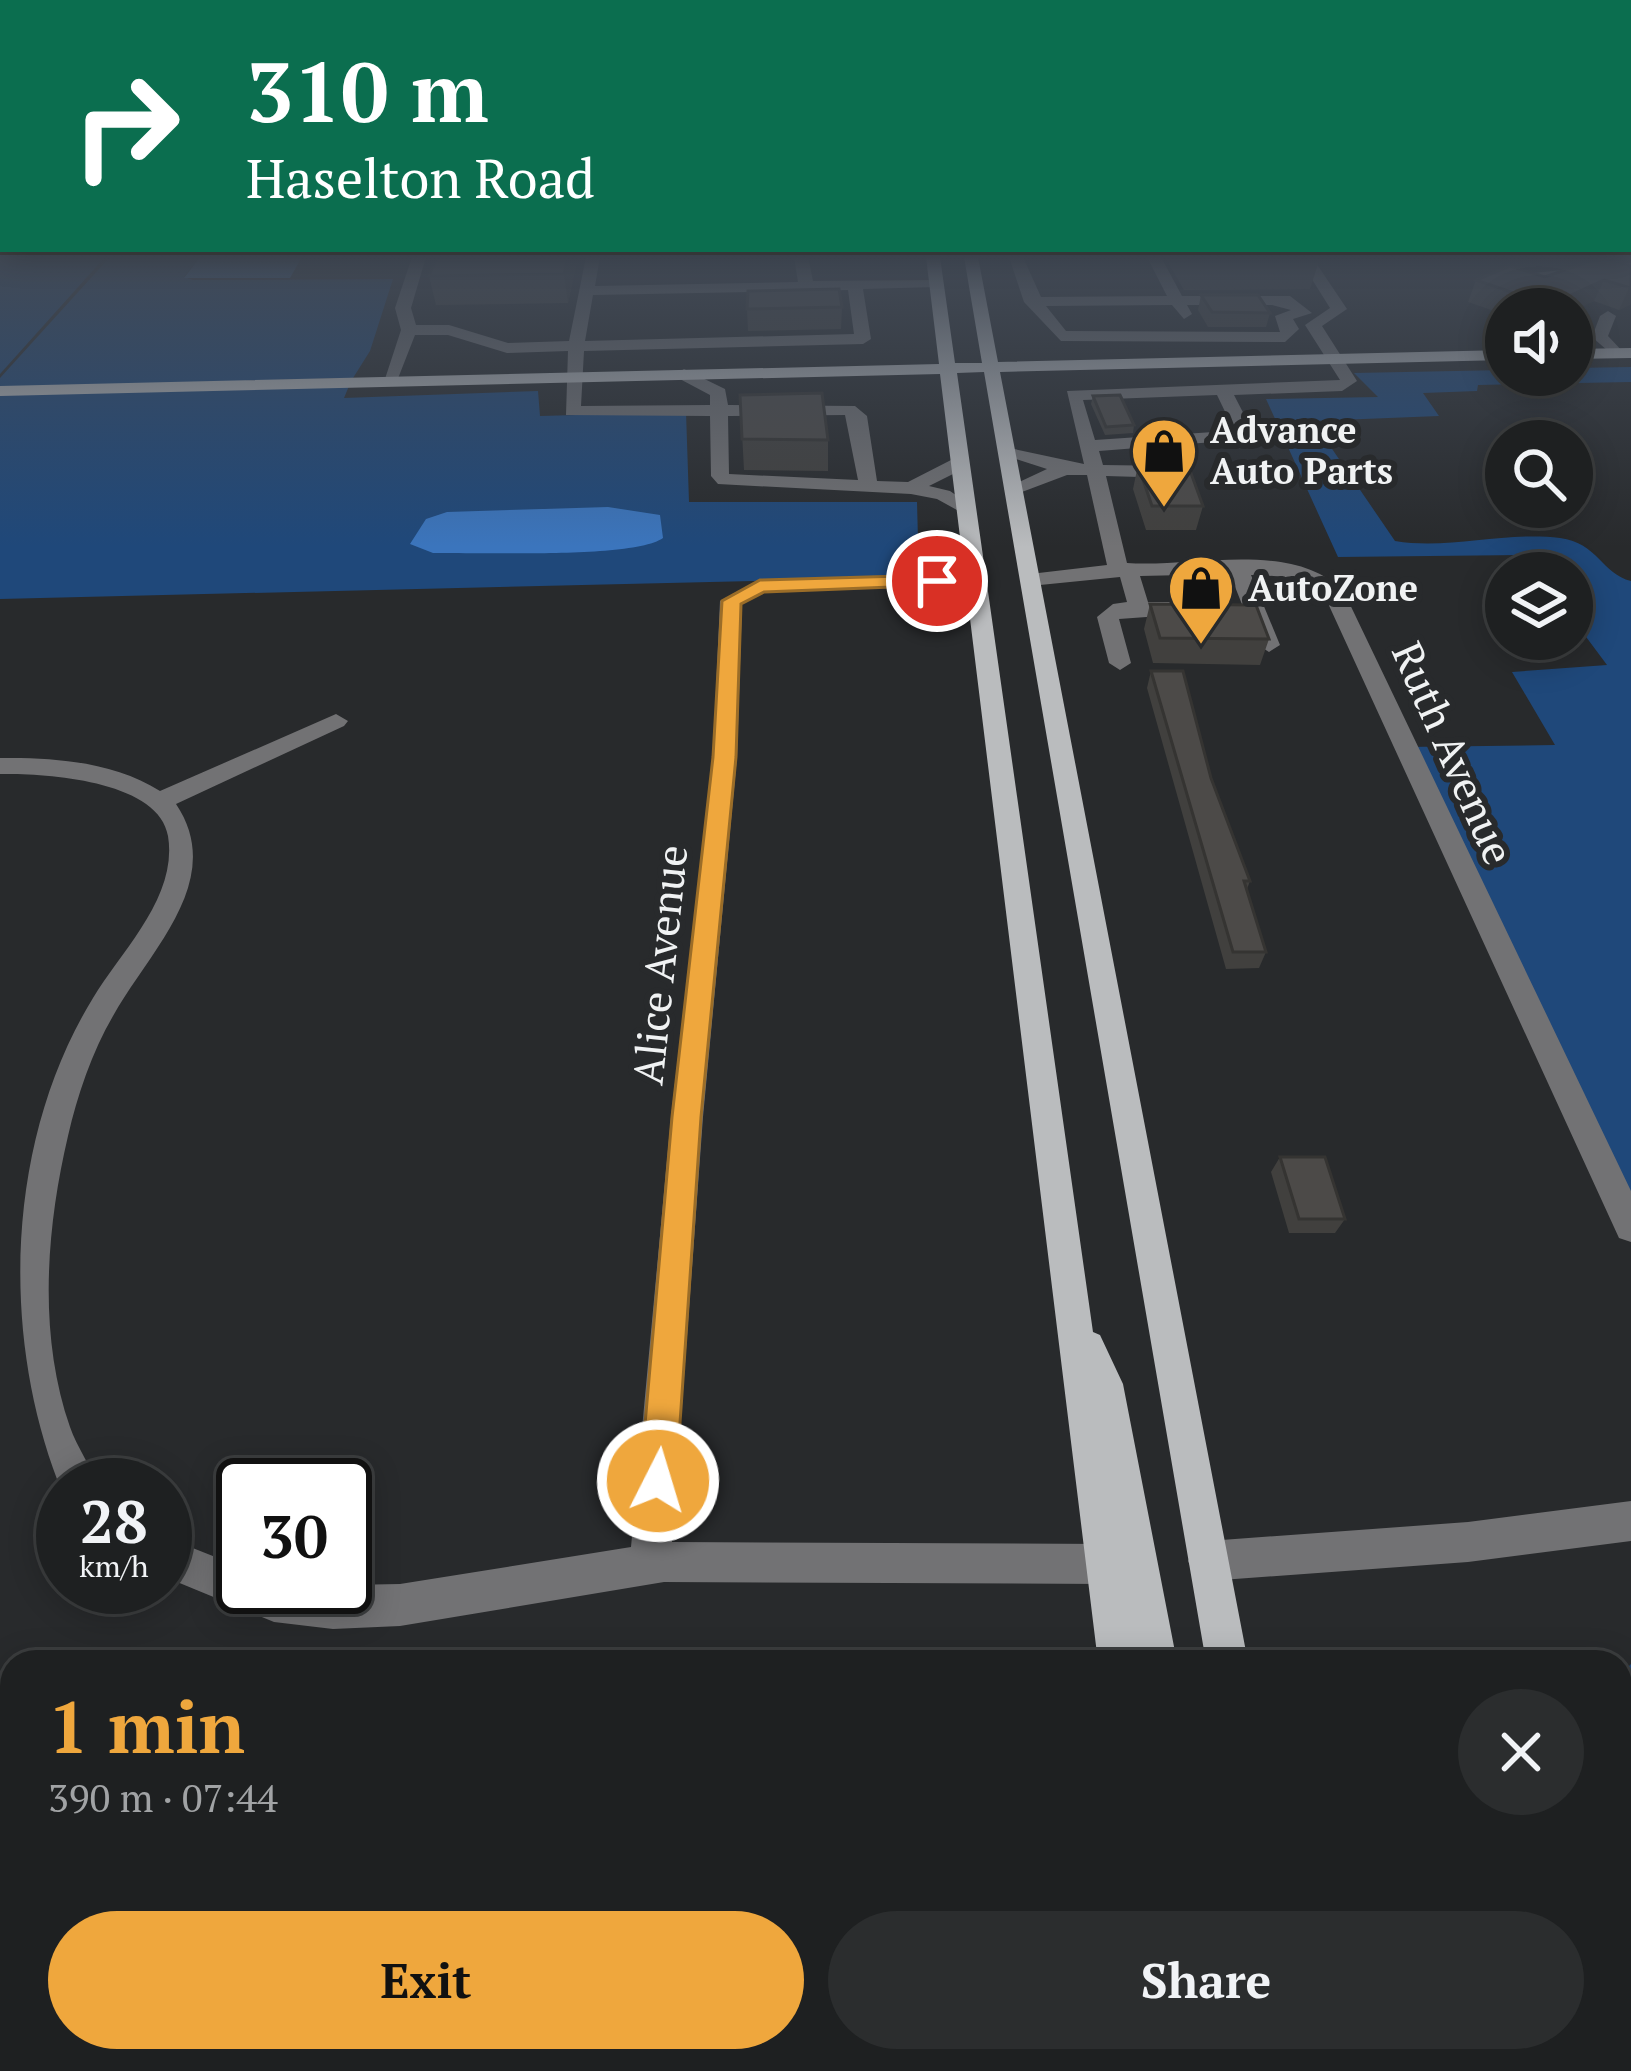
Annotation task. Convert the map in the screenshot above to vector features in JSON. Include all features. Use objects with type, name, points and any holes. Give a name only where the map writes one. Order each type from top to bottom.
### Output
[{"type":"main road","points":[[946,354],[972,551],[1002,577],[1225,1650]]},
{"type":"main road","points":[[988,354],[1014,489],[1002,577],[1074,1320],[1117,1650]]},
{"type":"main road","points":[[0,391],[1485,356]]},
{"type":"main road","points":[[1074,1320],[1105,1386],[1154,1650]]},
{"type":"street","points":[[389,381],[400,354]]},
{"type":"street","points":[[575,354],[572,411],[841,408],[855,412],[868,482]]},
{"type":"street","points":[[772,354],[785,372]]},
{"type":"street","points":[[1139,608],[1123,569],[1073,394],[1342,386],[1349,381],[1333,354]]},
{"type":"street","points":[[684,374],[719,393],[723,410],[720,476],[725,480],[868,482],[943,495],[966,509]]},
{"type":"street","points":[[1091,446],[1233,436],[1241,426],[1224,391]]},
{"type":"street","points":[[1006,450],[1065,469],[1174,472]]},
{"type":"street","points":[[911,488],[960,463]]},
{"type":"street","points":[[1014,489],[1065,469]]},
{"type":"street","name":"Ruth Avenue","points":[[738,593],[760,586],[818,582],[1123,569],[1317,578],[1336,597],[1631,1227]]},
{"type":"street","points":[[1231,609],[1239,571]]},
{"type":"street","name":"Alice Avenue","points":[[650,1563],[678,1275],[687,1117],[724,757],[728,617],[738,593]]},
{"type":"street","points":[[1120,663],[1108,617],[1120,609],[1231,609],[1269,645]]},
{"type":"street","points":[[158,802],[336,721]]},
{"type":"street","points":[[0,766],[71,769],[122,782],[158,802],[175,820],[182,858],[153,927],[91,1027],[46,1144],[26,1231],[9,1324],[40,1418],[59,1458]]},
{"type":"street","points":[[1208,1561],[1468,1542],[1631,1521]]},
{"type":"street","points":[[192,1568],[274,1601],[333,1608],[400,1605],[650,1563],[1106,1564]]},
{"type":"shaded area","points":[[0,354],[18,354],[0,374]]},
{"type":"shaded area","points":[[22,354],[368,354],[353,378],[0,387],[0,378]]},
{"type":"shaded area","points":[[1631,367],[1631,382],[1593,383],[1593,368]]},
{"type":"shaded area","points":[[1485,370],[1485,385],[1478,385],[1477,391],[1423,393],[1439,416],[1313,421],[1395,541],[1540,536],[1573,541],[1592,552],[1338,557],[1266,399],[1378,397],[1354,373]]},
{"type":"shaded area","points":[[349,386],[344,398],[538,391],[540,416],[686,412],[689,502],[917,502],[919,577],[0,599],[0,395]]},
{"type":"shaded area","points":[[608,507],[660,515],[663,538],[621,549],[554,553],[433,553],[410,544],[426,519],[447,512]]},
{"type":"shaded area","points":[[1593,553],[1631,581],[1631,1204],[1404,747],[1555,745],[1512,672],[1607,665],[1593,646]]},
{"type":"building","points":[[822,393],[828,440],[742,439],[740,395]]},
{"type":"building","points":[[1120,395],[1134,425],[1106,427],[1093,396]]},
{"type":"building","points":[[1138,465],[1188,465],[1203,506],[1152,506]]},
{"type":"building","points":[[1150,604],[1256,605],[1269,639],[1160,638]]},
{"type":"building","points":[[1151,671],[1183,671],[1211,778],[1250,881],[1244,881],[1266,952],[1233,952]]},
{"type":"building","points":[[1280,1157],[1325,1157],[1345,1219],[1299,1219]]},
{"type":"place","name":"Advance Auto Parts","points":[[1164,510]]},
{"type":"place","name":"AutoZone","points":[[1201,647]]},
{"type":"route","points":[[658,1481],[687,1117],[724,757],[731,601],[738,593],[760,586],[937,581]]}]
